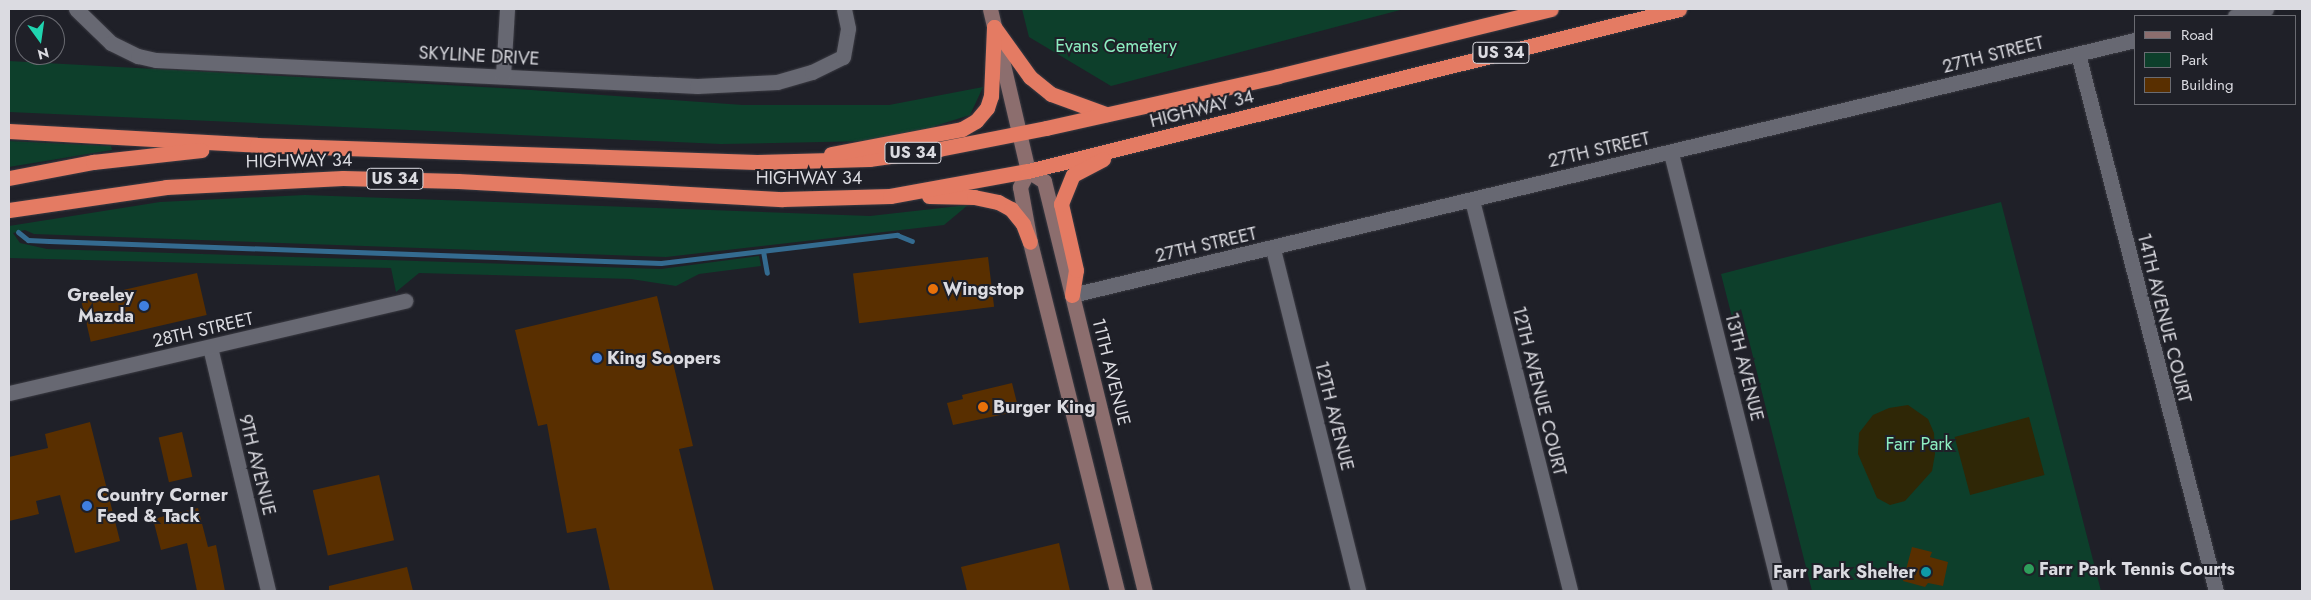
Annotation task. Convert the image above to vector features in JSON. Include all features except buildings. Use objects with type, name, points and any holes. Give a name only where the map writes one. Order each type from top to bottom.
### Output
[{"type":"highway","name":"HIGHWAY 34","points":[[9,131],[258,146],[806,161],[869,159],[1020,134],[1287,74],[1551,9]]},
{"type":"highway","name":"HIGHWAY 34","points":[[9,210],[166,187],[343,178],[458,181],[783,199],[890,196],[1028,171],[1679,9]]},
{"type":"highway","points":[[994,27],[1030,77],[1051,94],[1107,114]]},
{"type":"highway","points":[[806,161],[856,147],[962,130],[976,121],[987,108],[991,96],[994,27]]},
{"type":"highway","points":[[9,178],[93,162],[258,146]]},
{"type":"highway","points":[[1072,295],[1076,270],[1061,204],[1066,186],[1085,167],[1132,146]]},
{"type":"highway","points":[[890,196],[974,197],[998,202],[1017,217],[1030,242]]},
{"type":"main road","points":[[990,9],[1028,171],[1020,188],[1030,242],[1117,591]]},
{"type":"main road","name":"11TH AVENUE","points":[[1028,171],[1044,182],[1145,591]]},
{"type":"street","name":"SKYLINE DRIVE","points":[[76,9],[111,43],[138,56],[156,60],[504,75],[697,86],[777,82],[812,72],[843,57],[848,28],[844,9]]},
{"type":"street","points":[[504,75],[507,9]]},
{"type":"street","points":[[2239,15],[2266,9]]},
{"type":"street","name":"27TH STREET","points":[[1072,295],[1273,249],[2134,40]]},
{"type":"street","name":"14TH AVENUE COURT","points":[[2078,54],[2216,591]]},
{"type":"street","name":"13TH AVENUE","points":[[1671,153],[1780,591]]},
{"type":"street","name":"12TH AVENUE COURT","points":[[1472,200],[1570,591]]},
{"type":"street","name":"12TH AVENUE","points":[[1273,249],[1358,591]]},
{"type":"street","name":"28TH STREET","points":[[9,393],[405,301]]},
{"type":"street","name":"9TH AVENUE","points":[[210,347],[268,591]]},
{"type":"green space","name":"Evans Cemetery","points":[[1022,9],[1404,9],[1111,86],[1029,37]]},
{"type":"green space","points":[[9,61],[15,61],[15,65],[65,64],[517,89],[743,105],[889,105],[983,87],[970,115],[935,126],[934,131],[870,141],[721,144],[9,112]]},
{"type":"green space","points":[[9,141],[111,146],[112,150],[9,167]]},
{"type":"green space","points":[[305,195],[870,216],[968,205],[944,225],[666,257],[34,234],[25,230],[13,233],[20,243],[47,249],[661,269],[759,256],[761,266],[699,274],[676,286],[631,279],[419,273],[396,292],[391,268],[9,258],[9,226],[160,202]]},
{"type":"green space","name":"Farr Park","points":[[2001,202],[2101,591],[1812,591],[1741,309],[1732,317],[1721,274]]},
{"type":"sand","points":[[1908,405],[1928,419],[1934,433],[1935,454],[1932,471],[1905,501],[1890,505],[1877,498],[1858,454],[1859,433],[1873,415],[1889,408]]},
{"type":"sand","points":[[2029,417],[2045,475],[1970,495],[1955,437]]},
{"type":"waterway","points":[[18,232],[28,240],[661,263],[897,235],[912,241]]},
{"type":"waterway","points":[[763,251],[767,273]]},
{"type":"place","name":"Wingstop","points":[[933,289]]},
{"type":"place","name":"Greeley Mazda","points":[[144,306]]},
{"type":"place","name":"King Soopers","points":[[597,358]]},
{"type":"place","name":"Burger King","points":[[983,407]]},
{"type":"place","name":"Country Corner Feed & Tack","points":[[87,506]]},
{"type":"place","name":"Farr Park Tennis Courts","points":[[2029,569]]},
{"type":"place","name":"Farr Park Shelter","points":[[1926,572]]}]
